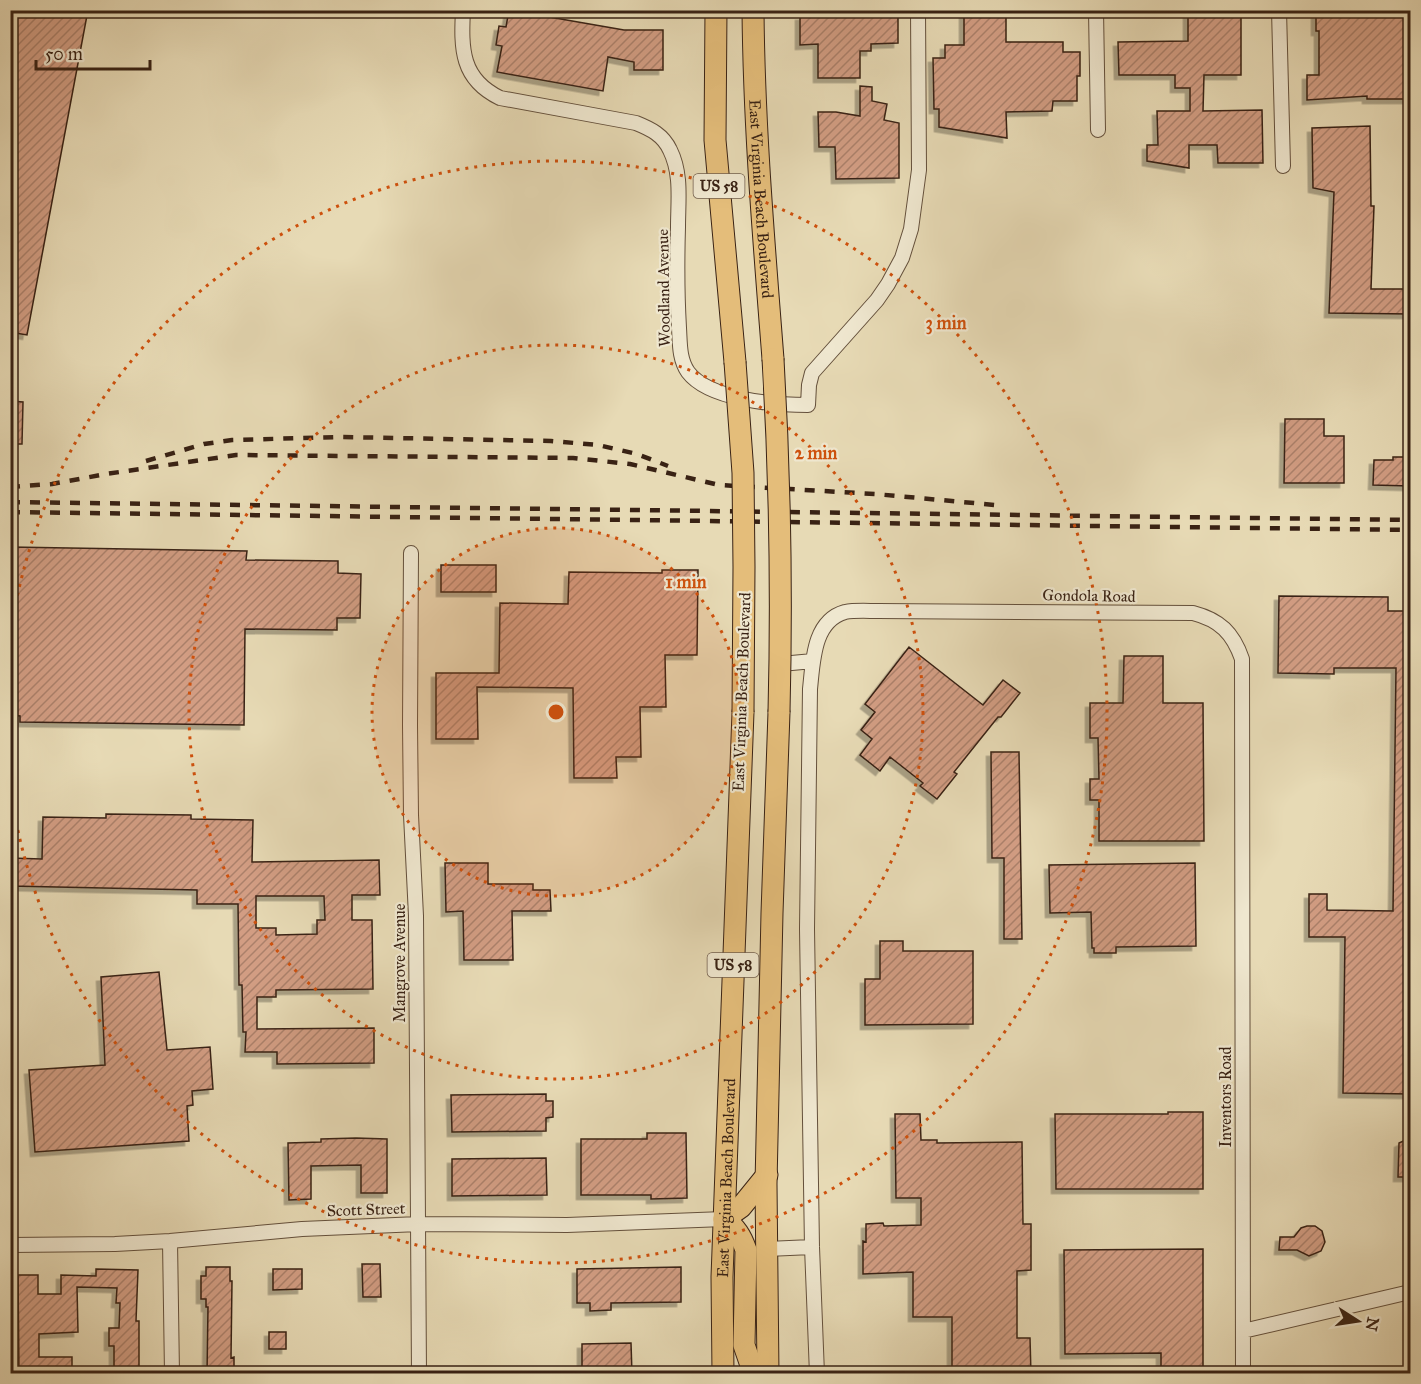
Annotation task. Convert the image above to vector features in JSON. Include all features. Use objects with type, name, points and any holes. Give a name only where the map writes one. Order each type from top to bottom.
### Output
[{"type":"main road","name":"East Virginia Beach Boulevard","points":[[716,10],[715,140],[743,473],[743,712],[722,1277],[723,1374]]},
{"type":"main road","name":"East Virginia Beach Boulevard","points":[[753,10],[753,78],[759,190],[779,463],[782,605],[766,1175],[768,1374]]},
{"type":"main road","points":[[754,1374],[744,1345],[746,1250],[735,1228],[724,1219],[741,1207],[766,1175]]},
{"type":"street","name":"Woodland Avenue","points":[[463,10],[464,57],[477,83],[488,92],[509,100],[636,123],[660,135],[670,150],[679,190],[678,298],[683,363],[696,380],[716,390],[751,401],[778,405],[808,405],[812,373],[877,300],[888,284],[902,258],[911,229],[919,170],[918,10]]},
{"type":"street","points":[[1096,10],[1098,130]]},
{"type":"street","points":[[1279,10],[1283,166]]},
{"type":"street","name":"Mangrove Avenue","points":[[411,553],[411,793],[416,916],[419,1374]]},
{"type":"street","name":"Gondola Road","points":[[813,661],[818,638],[825,626],[835,617],[846,612],[1104,611],[1193,614],[1207,617],[1220,623],[1228,631],[1237,643],[1242,659],[1243,821]]},
{"type":"street","points":[[781,664],[813,661],[810,688],[807,929],[812,1247],[817,1374]]},
{"type":"street","name":"Inventors Road","points":[[1243,821],[1243,1374]]},
{"type":"street","name":"Scott Street","points":[[10,1245],[170,1241],[302,1228],[419,1224],[567,1225],[724,1219]]},
{"type":"street","points":[[170,1241],[172,1374]]},
{"type":"street","points":[[767,1249],[812,1247]]},
{"type":"street","points":[[1244,1331],[1410,1292]]},
{"type":"building","points":[[14,10],[88,10],[27,335],[10,332],[10,30]]},
{"type":"building","points":[[509,10],[624,30],[663,30],[663,70],[634,70],[634,62],[608,57],[603,91],[497,72],[502,46],[496,45],[499,26],[506,27]]},
{"type":"building","points":[[964,10],[1006,10],[1006,42],[1063,42],[1063,52],[1080,52],[1077,101],[1053,101],[1052,111],[1006,112],[1007,138],[939,127],[939,109],[934,109],[933,58],[945,58],[945,45],[964,45]]},
{"type":"building","points":[[1188,10],[1241,10],[1241,75],[1204,75],[1203,111],[1262,110],[1263,163],[1218,163],[1217,145],[1189,145],[1189,168],[1147,161],[1147,145],[1158,145],[1157,111],[1190,111],[1190,88],[1175,88],[1175,75],[1119,75],[1118,42],[1188,41]]},
{"type":"building","points":[[1316,10],[1408,10],[1410,99],[1367,99],[1367,96],[1307,100],[1307,75],[1319,75],[1319,31],[1316,31]]},
{"type":"building","points":[[898,15],[898,43],[871,44],[871,51],[860,51],[860,78],[818,78],[818,44],[800,45],[800,16]]},
{"type":"building","points":[[860,86],[872,87],[872,101],[887,104],[884,120],[899,123],[899,178],[836,179],[835,147],[819,147],[818,112],[860,116]]},
{"type":"building","points":[[1370,126],[1371,206],[1374,206],[1371,289],[1410,289],[1410,314],[1329,313],[1334,192],[1313,188],[1312,128]]},
{"type":"building","points":[[10,401],[23,402],[22,444],[10,444]]},
{"type":"building","points":[[1285,419],[1324,419],[1324,436],[1344,436],[1344,483],[1284,483]]},
{"type":"building","points":[[1393,457],[1409,457],[1410,486],[1373,485],[1374,460],[1393,460]]},
{"type":"building","points":[[10,547],[247,551],[246,560],[338,561],[338,573],[361,574],[360,618],[337,618],[337,630],[245,629],[244,725],[20,722],[20,716],[10,715]]},
{"type":"building","points":[[441,565],[496,565],[496,592],[441,592]]},
{"type":"building","points":[[662,570],[698,570],[697,655],[665,655],[666,707],[640,707],[641,757],[616,757],[617,778],[574,778],[573,688],[477,687],[478,739],[436,739],[436,673],[499,673],[500,603],[568,604],[569,572],[662,573]]},
{"type":"building","points":[[1279,596],[1388,597],[1388,611],[1410,611],[1410,1094],[1343,1093],[1345,937],[1309,937],[1309,894],[1327,894],[1327,910],[1393,911],[1396,668],[1334,668],[1334,674],[1278,673]]},
{"type":"building","points":[[909,647],[983,705],[1003,680],[1020,693],[954,772],[957,774],[937,799],[920,786],[923,783],[890,757],[880,771],[860,755],[872,739],[861,730],[875,712],[865,704]]},
{"type":"building","points":[[1124,656],[1163,656],[1163,703],[1203,703],[1204,841],[1099,841],[1099,800],[1090,800],[1090,779],[1099,779],[1098,738],[1090,738],[1090,703],[1123,703]]},
{"type":"building","points":[[991,752],[1019,752],[1022,939],[1004,939],[1004,858],[992,858]]},
{"type":"building","points":[[106,814],[191,815],[191,819],[253,820],[252,862],[379,860],[380,895],[352,895],[352,920],[372,920],[373,989],[276,990],[276,997],[257,997],[257,1029],[374,1028],[374,1063],[277,1064],[277,1052],[245,1052],[246,1032],[243,1032],[242,985],[239,985],[238,904],[197,904],[197,890],[10,886],[10,858],[42,859],[43,817],[106,818]],"holes":[[[256,896],[324,896],[325,920],[317,920],[317,934],[276,935],[276,928],[256,928]]]},
{"type":"building","points":[[445,863],[488,863],[488,884],[533,884],[533,890],[550,890],[551,911],[512,911],[513,960],[464,960],[463,911],[446,912]]},
{"type":"building","points":[[1195,863],[1196,946],[1116,947],[1116,953],[1094,953],[1091,912],[1050,913],[1049,865]]},
{"type":"building","points":[[880,941],[903,941],[903,951],[973,951],[973,1024],[865,1025],[865,979],[880,979]]},
{"type":"building","points":[[159,972],[167,1050],[210,1047],[213,1089],[192,1091],[193,1105],[187,1106],[189,1141],[35,1152],[29,1070],[105,1065],[101,977]]},
{"type":"building","points":[[546,1094],[546,1101],[553,1101],[553,1117],[546,1118],[546,1131],[452,1132],[451,1095]]},
{"type":"building","points":[[1168,1112],[1203,1112],[1203,1189],[1056,1189],[1055,1114],[1168,1114]]},
{"type":"building","points":[[895,1114],[920,1114],[921,1140],[937,1140],[937,1143],[1022,1142],[1023,1224],[1031,1224],[1031,1270],[1017,1271],[1017,1338],[1030,1338],[1031,1374],[952,1374],[952,1317],[913,1317],[913,1272],[863,1274],[863,1241],[866,1242],[866,1224],[921,1225],[921,1198],[896,1198]]},
{"type":"building","points":[[647,1133],[686,1133],[687,1198],[651,1199],[651,1195],[581,1195],[581,1139],[647,1139]]},
{"type":"building","points":[[356,1138],[387,1139],[387,1193],[361,1193],[361,1165],[311,1166],[311,1199],[289,1200],[288,1143]]},
{"type":"building","points":[[1410,1138],[1410,1177],[1398,1177],[1399,1143]]},
{"type":"building","points":[[546,1158],[547,1195],[452,1196],[452,1159]]},
{"type":"building","points":[[1315,1226],[1322,1231],[1325,1242],[1321,1251],[1309,1256],[1297,1250],[1279,1250],[1280,1237],[1294,1237],[1301,1228]]},
{"type":"building","points":[[1203,1249],[1203,1374],[1161,1374],[1161,1353],[1065,1354],[1064,1250]]},
{"type":"building","points":[[362,1264],[380,1264],[381,1297],[363,1297]]},
{"type":"building","points":[[206,1267],[230,1267],[230,1281],[232,1281],[231,1358],[234,1357],[234,1374],[207,1374],[208,1307],[206,1307],[206,1299],[201,1299],[201,1276],[206,1276]]},
{"type":"building","points":[[681,1267],[681,1302],[611,1303],[611,1310],[590,1311],[590,1303],[577,1303],[577,1269]]},
{"type":"building","points":[[96,1269],[138,1270],[136,1321],[139,1321],[139,1374],[114,1374],[114,1346],[109,1346],[109,1328],[119,1328],[120,1303],[116,1303],[117,1288],[77,1287],[78,1332],[39,1334],[39,1357],[72,1357],[72,1374],[19,1374],[18,1275],[38,1275],[38,1294],[61,1294],[61,1275],[96,1276]]},
{"type":"building","points":[[273,1269],[302,1269],[302,1289],[273,1290]]},
{"type":"building","points":[[269,1332],[286,1332],[286,1349],[269,1349]]},
{"type":"building","points":[[631,1343],[632,1374],[582,1374],[582,1344]]},
{"type":"railway","points":[[146,461],[204,444],[232,440],[342,437],[551,441],[598,445],[637,454],[668,466]]},
{"type":"railway","points":[[10,487],[52,484],[236,455],[573,458],[630,464],[719,485],[875,494],[995,505]]},
{"type":"railway","points":[[10,502],[1410,520]]},
{"type":"railway","points":[[10,512],[1410,530]]}]
